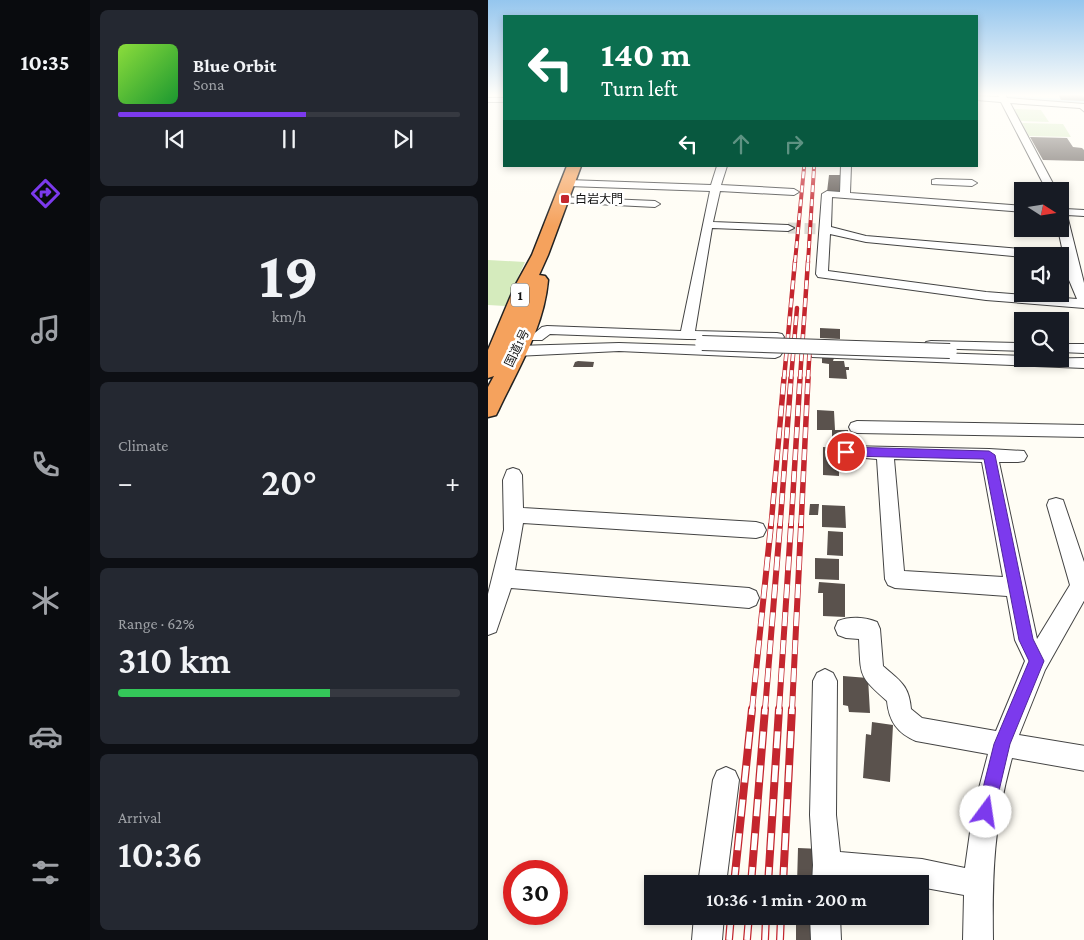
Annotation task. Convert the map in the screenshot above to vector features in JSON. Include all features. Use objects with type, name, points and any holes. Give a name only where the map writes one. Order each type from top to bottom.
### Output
[{"type":"highway","name":"国道1号","points":[[488,409],[520,341],[539,288],[540,255],[574,167]]},
{"type":"highway","name":"国道1号","points":[[488,371],[520,341]]},
{"type":"street","points":[[1024,138],[1047,182]]},
{"type":"street","points":[[687,335],[715,189],[722,167]]},
{"type":"street","points":[[845,195],[846,167]]},
{"type":"street","points":[[936,182],[972,183]]},
{"type":"street","points":[[568,183],[607,183],[794,192]]},
{"type":"street","points":[[1014,208],[827,194],[822,274],[986,296],[1084,304],[1069,265]]},
{"type":"street","points":[[561,200],[655,204]]},
{"type":"street","points":[[1069,212],[1084,213]]},
{"type":"street","points":[[708,225],[788,228]]},
{"type":"street","points":[[826,229],[866,239],[1014,252]]},
{"type":"street","points":[[520,341],[547,330],[741,338],[746,336],[777,337]]},
{"type":"street","points":[[520,341],[702,343],[1014,354]]},
{"type":"street","points":[[520,341],[775,353]]},
{"type":"street","points":[[844,342],[863,349],[1084,363]]},
{"type":"street","points":[[817,354],[863,349],[1014,347]]},
{"type":"street","points":[[1069,348],[1084,349]]},
{"type":"street","points":[[1069,356],[1084,356]]},
{"type":"street","points":[[857,427],[1084,432]]},
{"type":"street","points":[[846,452],[1018,456]]},
{"type":"street","points":[[885,453],[895,579],[1016,587]]},
{"type":"street","points":[[989,455],[1026,640],[1037,661]]},
{"type":"street","points":[[488,625],[512,536],[514,516],[511,488],[513,475]]},
{"type":"street","points":[[978,940],[978,885],[986,812],[1002,744],[1052,630],[1083,584],[1056,505]]},
{"type":"street","points":[[514,516],[756,530]]},
{"type":"street","points":[[502,578],[749,598]]},
{"type":"street","points":[[846,628],[874,630],[872,672],[898,695],[900,715],[916,729],[1084,759]]},
{"type":"street","points":[[825,681],[823,815],[827,874],[902,871],[945,877],[978,885]]},
{"type":"street","points":[[713,875],[726,780]]},
{"type":"street","points":[[707,940],[708,925]]},
{"type":"street","points":[[825,925],[826,940]]},
{"type":"green space","points":[[488,260],[525,262],[505,306],[488,305]]},
{"type":"building","points":[[1030,138],[1067,138],[1073,147],[1082,148],[1085,151],[1085,161],[1043,160]]},
{"type":"building","points":[[829,175],[844,175],[843,192],[827,192]]},
{"type":"building","points":[[820,328],[840,329],[840,339],[820,338]]},
{"type":"building","points":[[822,357],[834,358],[833,361],[844,361],[845,367],[849,367],[849,370],[846,370],[847,379],[829,378],[829,364],[822,363]]},
{"type":"building","points":[[575,362],[594,362],[593,367],[573,367]]},
{"type":"building","points":[[817,410],[834,411],[835,430],[848,430],[848,445],[832,444],[832,430],[817,430]]},
{"type":"building","points":[[823,447],[839,448],[839,476],[823,475]]},
{"type":"building","points":[[810,504],[819,504],[818,515],[809,515]]},
{"type":"building","points":[[822,505],[845,506],[846,528],[822,527]]},
{"type":"building","points":[[828,531],[843,532],[843,556],[827,555]]},
{"type":"building","points":[[815,558],[839,559],[839,580],[815,579]]},
{"type":"building","points":[[819,582],[845,584],[845,617],[823,616],[823,593],[818,593]]},
{"type":"building","points":[[843,676],[868,678],[870,713],[849,712],[848,706],[843,705]]},
{"type":"building","points":[[872,722],[893,725],[890,782],[863,778],[866,734],[871,735]]},
{"type":"building","points":[[798,848],[821,849],[820,875],[797,875]]},
{"type":"building","points":[[796,925],[821,925],[821,940],[796,940]]},
{"type":"tunnel","points":[[788,228],[825,229]]},
{"type":"railway","points":[[795,262],[804,168]]},
{"type":"railway","points":[[808,262],[814,168]]},
{"type":"railway","points":[[784,379],[795,261]]},
{"type":"railway","points":[[800,379],[808,261]]},
{"type":"railway","points":[[791,379],[797,308]]},
{"type":"railway","points":[[808,379],[810,343]]},
{"type":"railway","points":[[771,526],[784,378]]},
{"type":"railway","points":[[780,526],[791,378]]},
{"type":"railway","points":[[791,526],[800,378]]},
{"type":"railway","points":[[801,526],[808,378]]},
{"type":"railway","points":[[752,710],[771,525]]},
{"type":"railway","points":[[765,710],[780,525]]},
{"type":"railway","points":[[779,710],[791,525]]},
{"type":"railway","points":[[792,710],[801,525]]},
{"type":"railway","points":[[735,875],[752,709]]},
{"type":"railway","points":[[752,875],[765,709]]},
{"type":"railway","points":[[769,875],[779,709]]},
{"type":"railway","points":[[783,875],[792,709]]},
{"type":"railway","points":[[729,940],[730,925]]},
{"type":"railway","points":[[747,940],[748,925]]},
{"type":"railway","points":[[765,940],[766,925]]},
{"type":"railway","points":[[780,940],[781,925]]},
{"type":"place","name":"白岩大門","points":[[565,199]]},
{"type":"route","points":[[846,452],[989,455],[1026,640],[1037,661],[1002,744],[986,812]]}]
